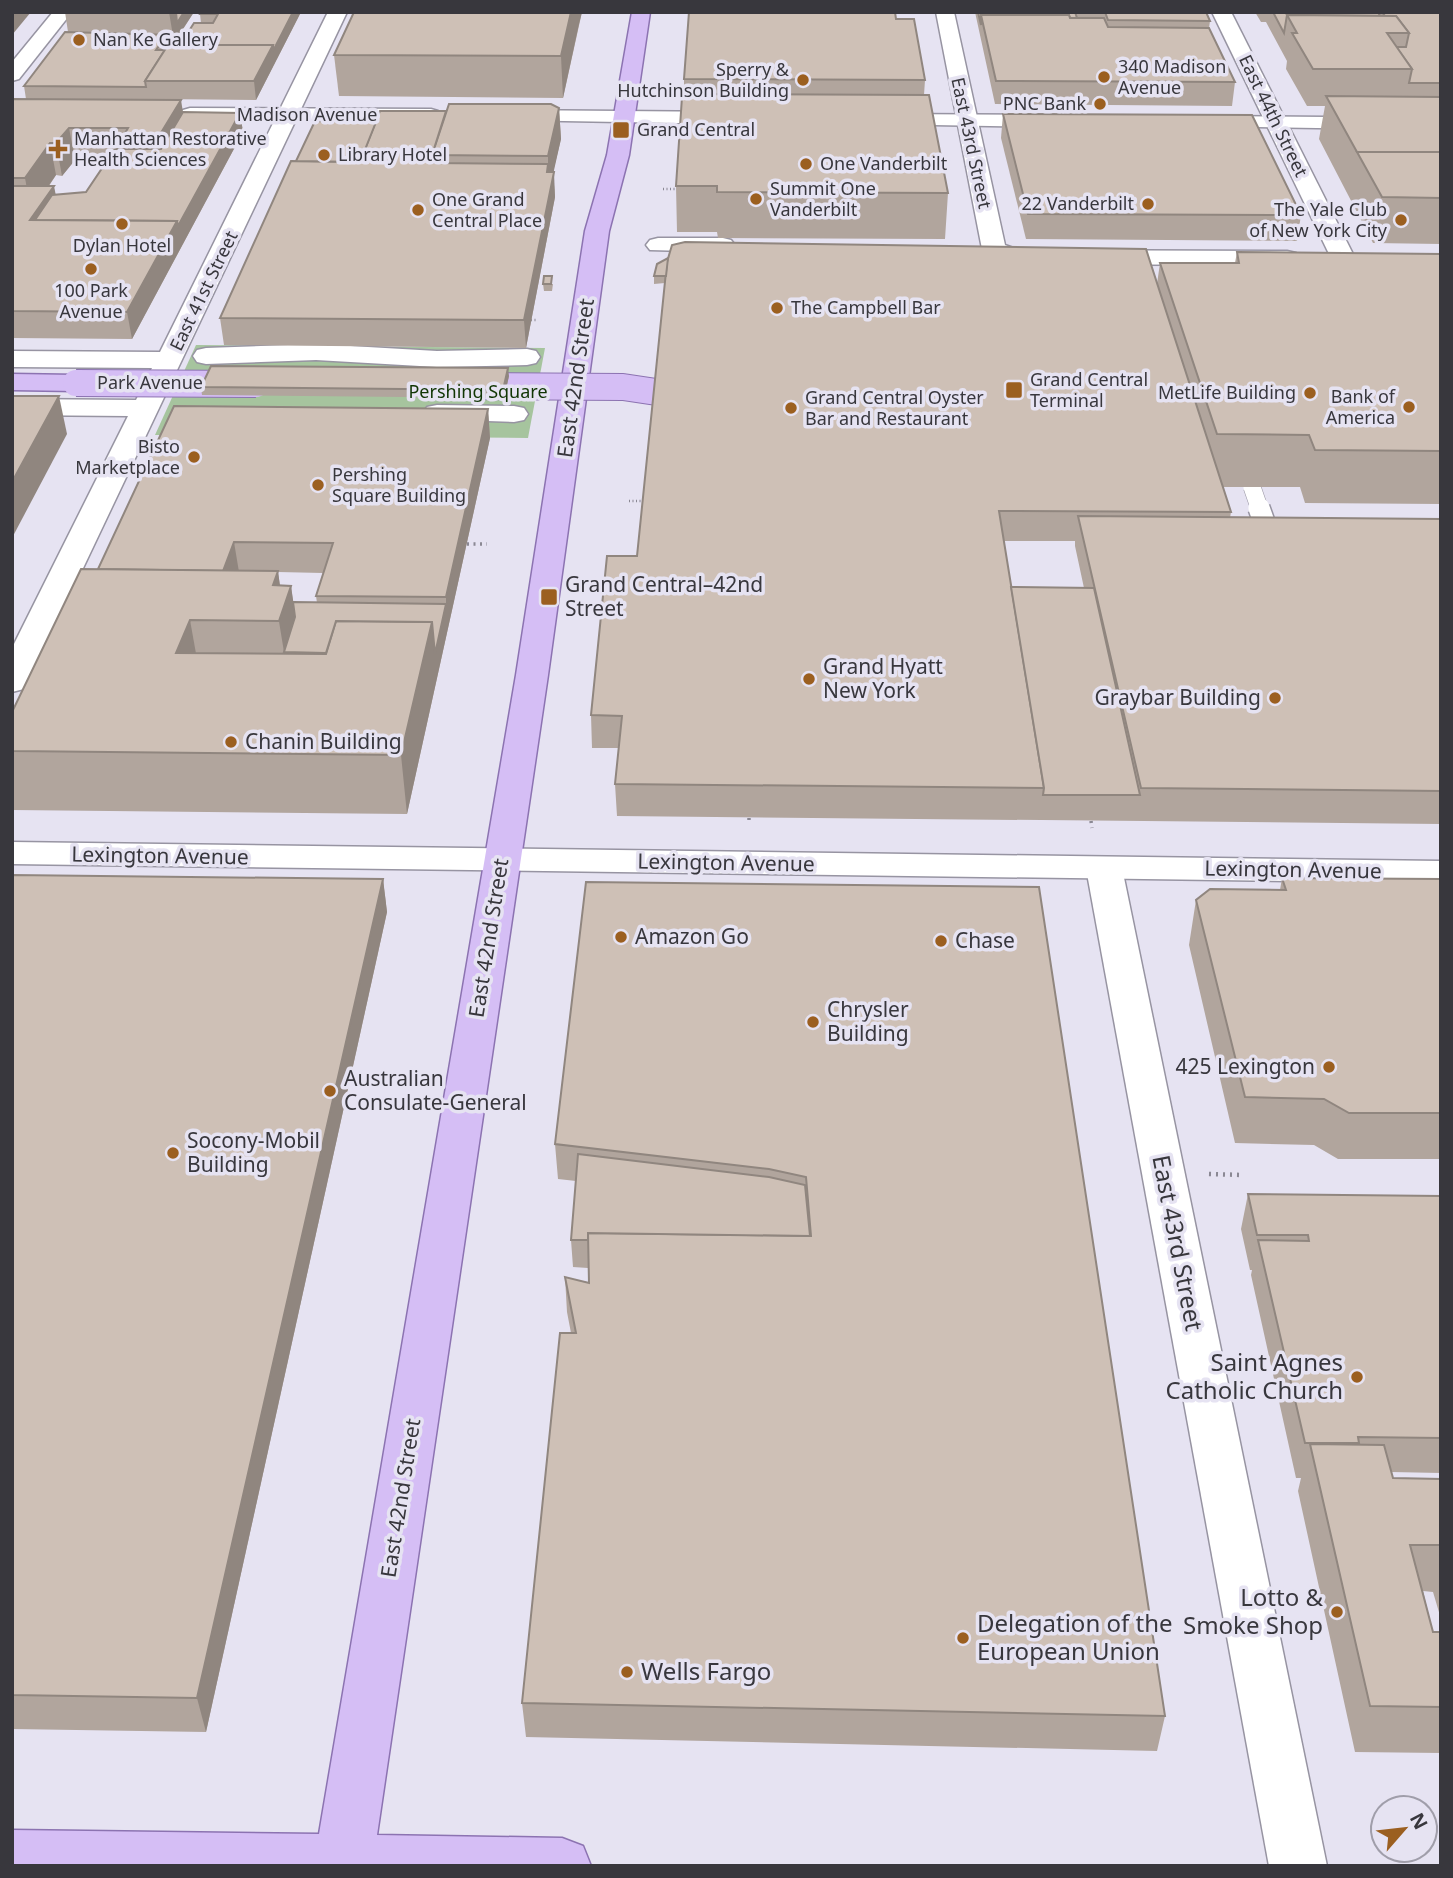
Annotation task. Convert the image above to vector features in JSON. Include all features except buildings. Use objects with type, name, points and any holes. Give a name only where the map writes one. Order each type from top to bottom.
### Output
[{"type":"main road","name":"East 42nd Street","points":[[344,1864],[502,861],[597,230],[618,155],[641,12]]},
{"type":"main road","points":[[1019,269],[1061,281]]},
{"type":"main road","points":[[432,386],[624,387],[672,382],[693,373]]},
{"type":"main road","name":"Park Avenue","points":[[12,382],[281,384]]},
{"type":"main road","points":[[624,387],[671,393],[691,401],[697,410],[696,437]]},
{"type":"main road","points":[[12,1857],[562,1866]]},
{"type":"street","points":[[12,75],[63,12]]},
{"type":"street","name":"East 41st Street","points":[[12,682],[134,428],[147,408],[245,208],[287,114],[338,12]]},
{"type":"street","name":"East 43rd Street","points":[[945,12],[991,245],[1019,269]]},
{"type":"street","name":"East 44th Street","points":[[1019,269],[1335,258],[1276,122],[1222,12]]},
{"type":"street","name":"Madison Avenue","points":[[166,114],[456,116]]},
{"type":"street","points":[[483,116],[751,118]]},
{"type":"street","points":[[856,120],[1080,121]]},
{"type":"street","points":[[1178,122],[1441,124]]},
{"type":"street","points":[[658,245],[743,246]]},
{"type":"street","name":"Park Avenue","points":[[206,356],[316,352],[437,359],[527,357]]},
{"type":"street","name":"Park Avenue","points":[[12,359],[170,360]]},
{"type":"street","name":"Park Avenue","points":[[12,407],[147,408]]},
{"type":"street","points":[[416,413],[514,414]]},
{"type":"street","name":"East 43rd Street","points":[[1098,848],[1298,1866]]},
{"type":"street","name":"Lexington Avenue","points":[[12,853],[502,861],[1098,848],[1441,872]]},
{"type":"lane","points":[[1252,487],[1264,522]]},
{"type":"path","points":[[663,189],[679,189]]},
{"type":"path","points":[[629,501],[652,501]]},
{"type":"path","points":[[467,544],[487,544]]},
{"type":"path","points":[[1091,821],[1098,848]]},
{"type":"green space","name":"Pershing Square","points":[[196,345],[545,348],[528,438],[155,435]]},
{"type":"place","name":"Nan Ke Gallery","points":[[79,40]]},
{"type":"place","name":"340 Madison Avenue","points":[[1104,77]]},
{"type":"place","name":"Sperry & Hutchinson Building","points":[[803,80]]},
{"type":"place","name":"PNC Bank","points":[[1100,104]]},
{"type":"place","name":"Grand Central","points":[[621,130]]},
{"type":"place","name":"Manhattan Restorative Health Sciences","points":[[58,149]]},
{"type":"place","name":"Library Hotel","points":[[324,155]]},
{"type":"place","name":"One Vanderbilt","points":[[806,164]]},
{"type":"place","name":"Summit One Vanderbilt","points":[[756,199]]},
{"type":"place","name":"22 Vanderbilt","points":[[1148,204]]},
{"type":"place","name":"One Grand Central Place","points":[[418,210]]},
{"type":"place","name":"The Yale Club of New York City","points":[[1401,220]]},
{"type":"place","name":"Dylan Hotel","points":[[122,224]]},
{"type":"place","name":"100 Park Avenue","points":[[91,269]]},
{"type":"place","name":"The Campbell Bar","points":[[777,308]]},
{"type":"place","name":"Grand Central Terminal","points":[[1014,390]]},
{"type":"place","name":"MetLife Building","points":[[1310,393]]},
{"type":"place","name":"Bank of America","points":[[1409,407]]},
{"type":"place","name":"Grand Central Oyster Bar and Restaurant","points":[[791,408]]},
{"type":"place","name":"Bisto Marketplace","points":[[194,457]]},
{"type":"place","name":"Pershing Square Building","points":[[318,485]]},
{"type":"place","name":"Grand Central–42nd Street","points":[[549,597]]},
{"type":"place","name":"Grand Hyatt New York","points":[[809,679]]},
{"type":"place","name":"Graybar Building","points":[[1275,698]]},
{"type":"place","name":"Chanin Building","points":[[231,742]]},
{"type":"place","name":"Amazon Go","points":[[621,937]]},
{"type":"place","name":"Chase","points":[[941,941]]},
{"type":"place","name":"Chrysler Building","points":[[813,1022]]},
{"type":"place","name":"425 Lexington","points":[[1329,1067]]},
{"type":"place","name":"Australian Consulate-General","points":[[330,1091]]},
{"type":"place","name":"Socony-Mobil Building","points":[[173,1153]]},
{"type":"place","name":"Saint Agnes Catholic Church","points":[[1357,1377]]},
{"type":"place","name":"Lotto & Smoke Shop","points":[[1337,1612]]},
{"type":"place","name":"Delegation of the European Union","points":[[963,1638]]},
{"type":"place","name":"Wells Fargo","points":[[627,1672]]}]
